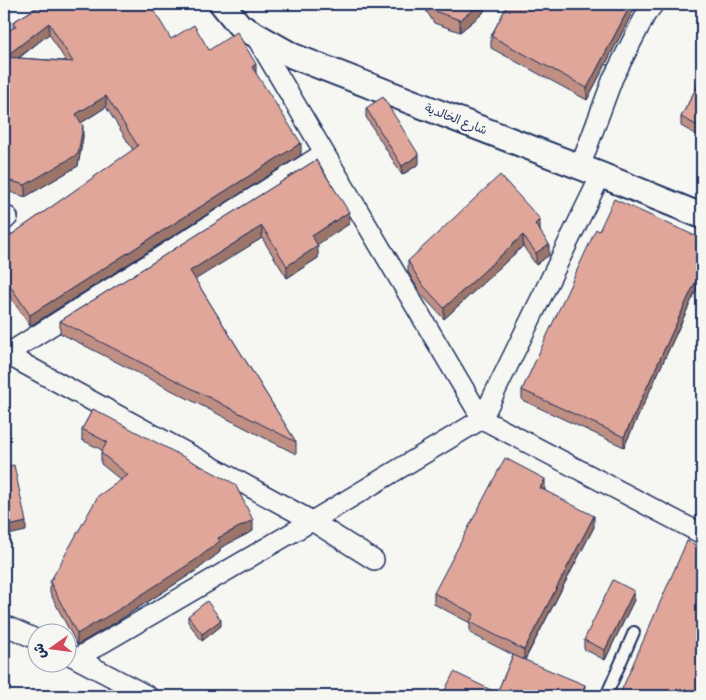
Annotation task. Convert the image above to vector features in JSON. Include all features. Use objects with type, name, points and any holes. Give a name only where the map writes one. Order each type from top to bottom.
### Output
[{"type":"street","name":"شارع الخالدية","points":[[222,4],[240,26],[293,56],[702,216]]},
{"type":"street","points":[[78,653],[312,521],[482,418],[591,171],[612,78],[646,14],[654,4]]},
{"type":"street","points":[[254,34],[482,418],[702,534]]},
{"type":"street","points":[[324,153],[5,354],[312,521],[374,560]]},
{"type":"street","points":[[4,625],[28,636]]},
{"type":"street","points":[[78,659],[148,696]]},
{"type":"lane","points":[[606,696],[634,632]]},
{"type":"building","points":[[43,4],[150,4],[171,39],[194,25],[209,50],[237,32],[256,64],[252,67],[301,143],[30,315],[4,277],[4,240],[138,146],[106,96],[76,114],[83,126],[78,154],[25,185],[4,179],[4,70],[6,68],[4,65],[4,34],[16,26],[13,22]],"holes":[[[49,23],[73,62],[5,57]]]},
{"type":"building","points":[[430,4],[480,4],[460,20],[434,11]]},
{"type":"building","points":[[508,4],[631,4],[587,88],[491,36]]},
{"type":"building","points":[[702,77],[702,128],[681,117]]},
{"type":"building","points":[[383,97],[419,155],[402,166],[366,108]]},
{"type":"building","points":[[316,160],[349,212],[312,236],[318,246],[287,266],[262,226],[190,271],[296,442],[60,321]]},
{"type":"building","points":[[500,175],[540,219],[535,224],[549,244],[536,253],[523,235],[444,308],[421,283],[408,261]]},
{"type":"building","points":[[614,199],[702,239],[702,276],[699,274],[624,437],[522,390],[596,229],[599,231]]},
{"type":"building","points":[[93,409],[235,484],[253,520],[218,538],[220,541],[197,559],[78,633],[78,622],[71,622],[50,582],[98,496],[128,475],[101,453],[107,442],[82,429]]},
{"type":"building","points":[[505,458],[545,479],[540,488],[594,516],[524,650],[470,622],[474,614],[434,593]]},
{"type":"building","points":[[14,465],[26,522],[4,527],[4,467]]},
{"type":"building","points":[[687,541],[702,548],[702,696],[619,696]]},
{"type":"building","points":[[613,580],[634,591],[605,650],[584,640]]},
{"type":"building","points":[[207,601],[221,620],[202,634],[188,616]]},
{"type":"building","points":[[513,655],[585,685],[580,696],[546,696],[531,690],[528,696],[442,696],[454,672],[497,693]]}]
